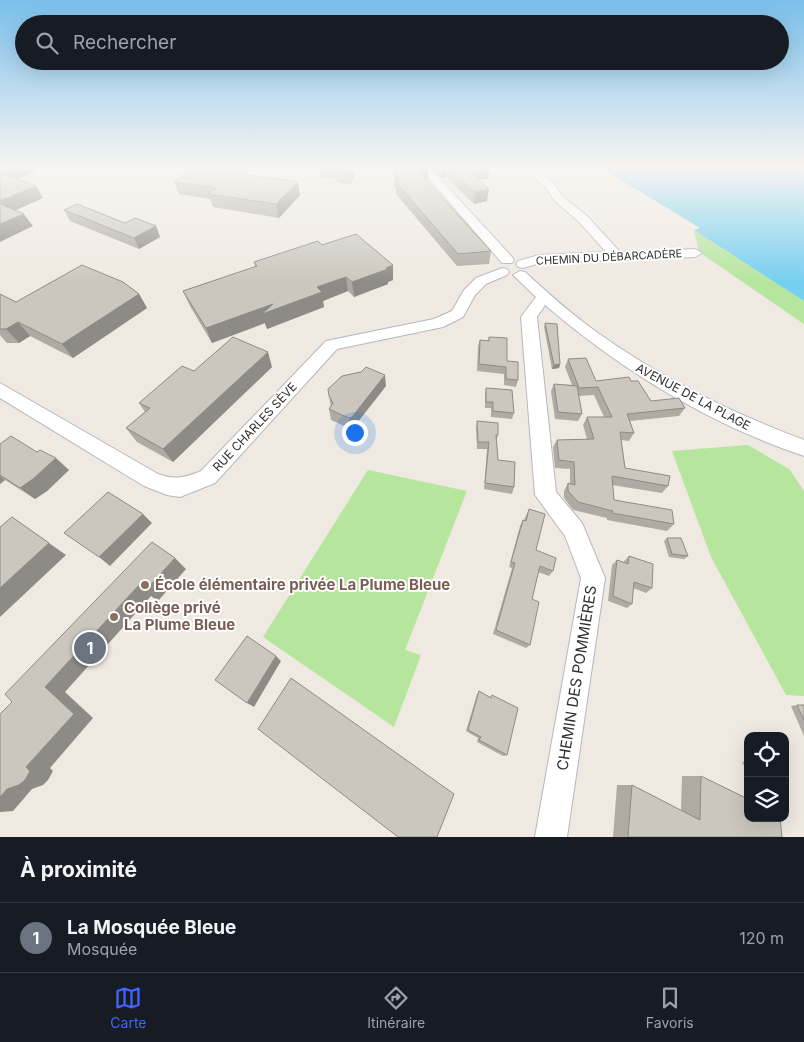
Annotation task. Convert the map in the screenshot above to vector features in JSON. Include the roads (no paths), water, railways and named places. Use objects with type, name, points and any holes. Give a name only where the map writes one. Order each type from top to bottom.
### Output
[{"type":"street","points":[[455,205],[510,275],[522,269]]},
{"type":"street","name":"CHEMIN DU DÉBARCADÈRE","points":[[522,269],[539,259],[695,253]]},
{"type":"street","name":"RUE CHARLES SÈVE","points":[[0,390],[150,480],[167,487],[186,488],[208,477],[332,345],[438,323],[458,314],[469,294],[481,281],[504,266]]},
{"type":"street","name":"AVENUE DE LA PLAGE","points":[[522,269],[544,297],[591,336],[647,374],[753,429],[804,448]]},
{"type":"street","name":"CHEMIN DES POMMIÈRES","points":[[544,297],[529,317],[546,495],[574,530],[593,578],[551,837]]},
{"type":"lane","points":[[566,205],[583,219],[616,256]]},
{"type":"water","points":[[662,205],[804,205],[804,301],[694,230],[700,228]]},
{"type":"place","name":"École élémentaire privée La Plume Bleue","points":[[145,585]]},
{"type":"place","name":"Collège privé La Plume Bleue","points":[[114,617]]},
{"type":"place","name":"La Mosquée Bleue","points":[[90,648]]}]
